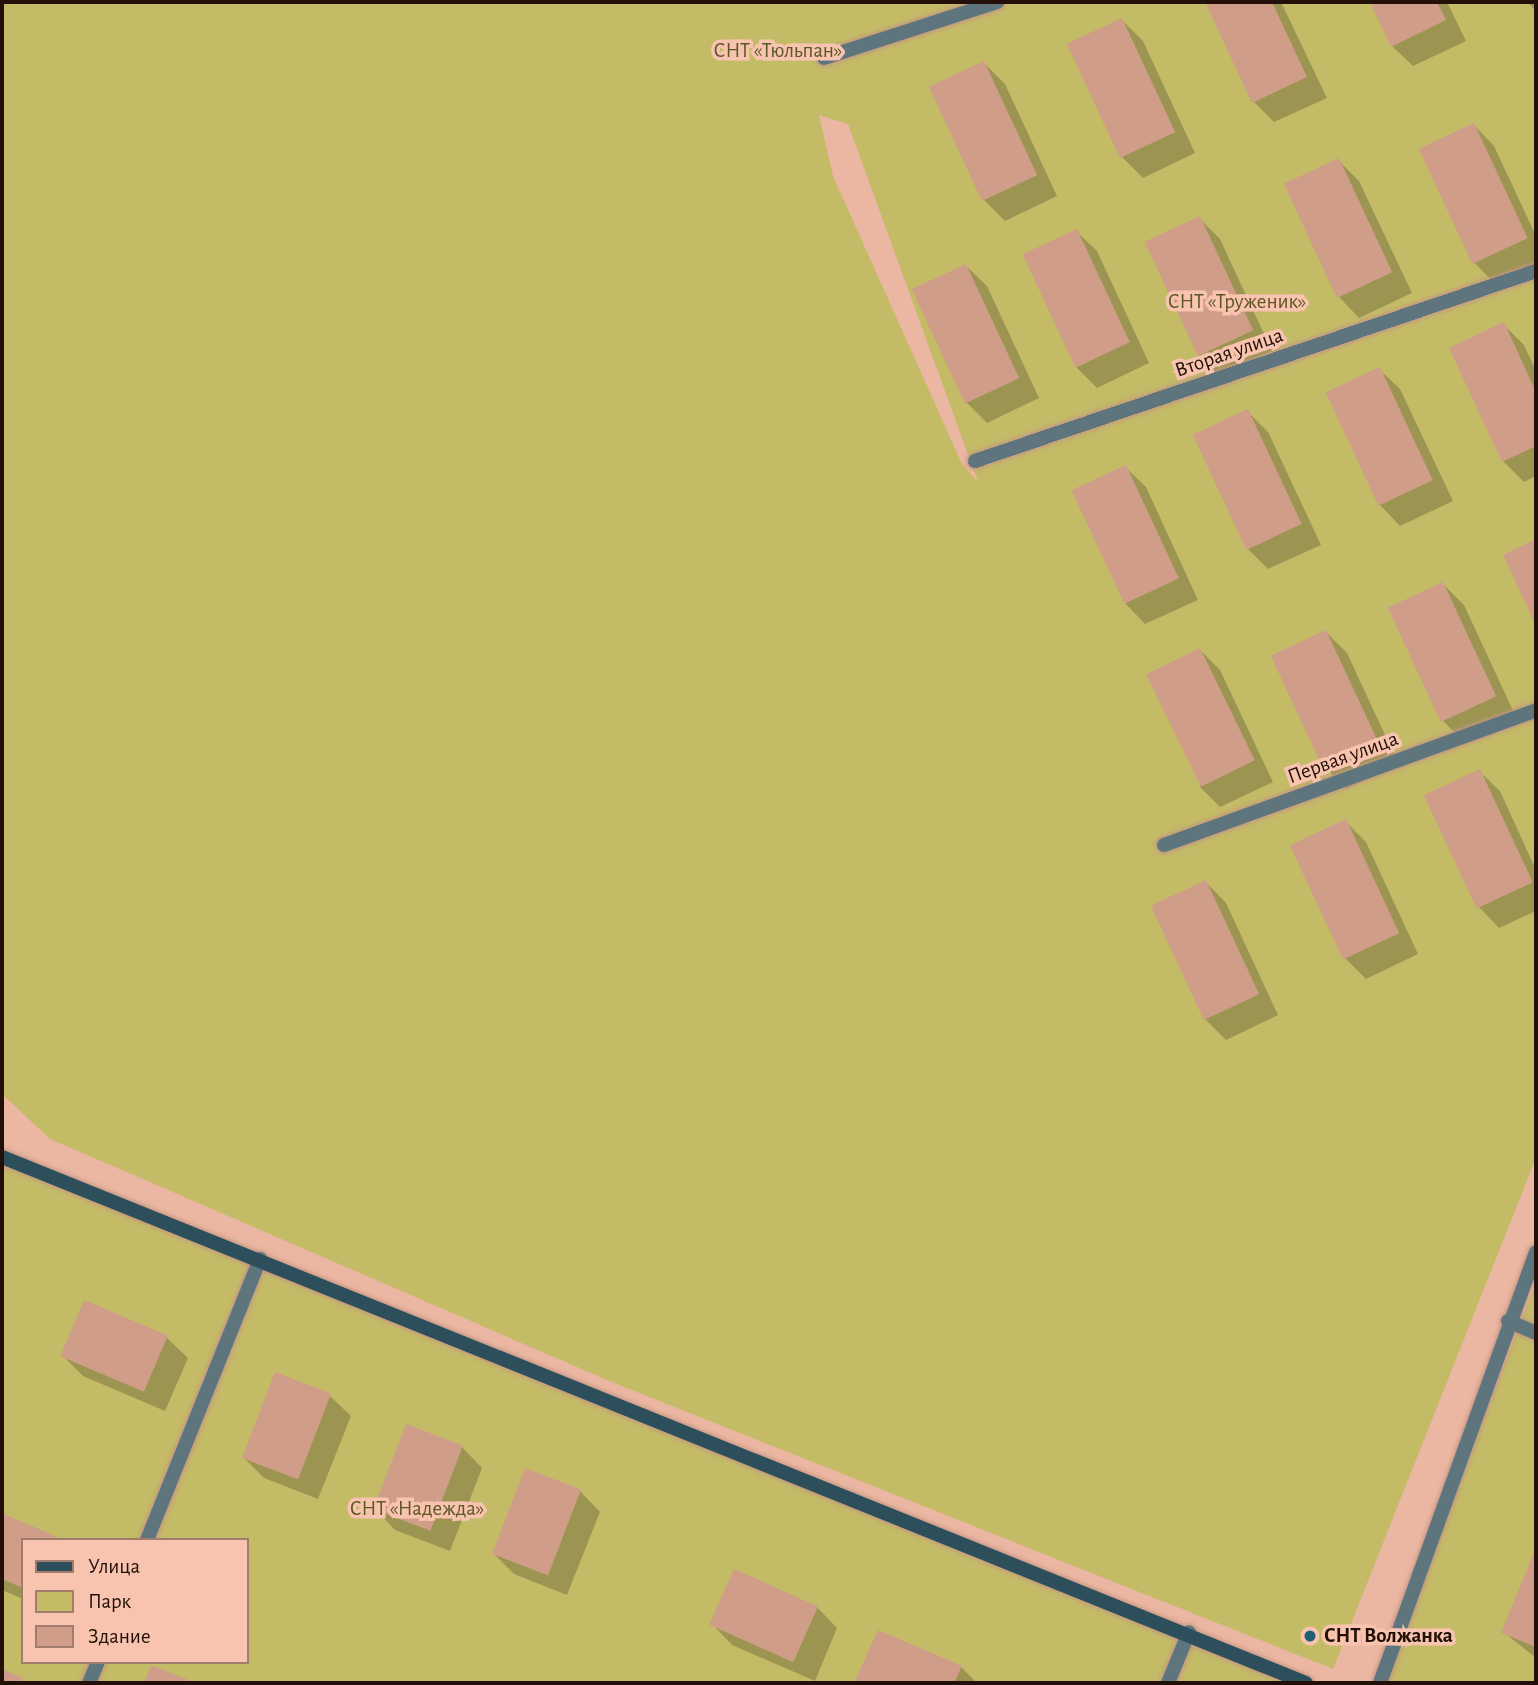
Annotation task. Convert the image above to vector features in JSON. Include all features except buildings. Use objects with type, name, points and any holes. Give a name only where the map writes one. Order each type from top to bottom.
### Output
[{"type":"street","points":[[824,58],[997,2]]},
{"type":"street","name":"Вторая улица","points":[[975,461],[1536,271]]},
{"type":"street","name":"Первая улица","points":[[1164,845],[1536,710]]},
{"type":"street","points":[[2,1157],[1189,1632],[1306,1683]]},
{"type":"street","points":[[1380,1683],[1508,1321],[1536,1252]]},
{"type":"street","points":[[148,1538],[260,1259]]},
{"type":"street","points":[[1508,1321],[1536,1333]]},
{"type":"street","points":[[1168,1683],[1189,1632]]},
{"type":"street","points":[[89,1683],[97,1664]]},
{"type":"green space","points":[[2,2],[1536,2],[1536,1158],[1333,1669],[614,1383],[50,1139],[2,1094]],"holes":[[[819,115],[848,124],[978,482],[962,464],[833,176]]]},
{"type":"green space","name":"СНТ «Надежда»","points":[[2,1157],[1306,1683],[2,1683]]},
{"type":"green space","points":[[1536,1283],[1536,1683],[1381,1683]]},
{"type":"place","name":"СНТ Волжанка","points":[[1310,1636]]},
{"type":"park label","name":"СНТ «Тюльпан»","points":[[778,51]]},
{"type":"park label","name":"СНТ «Труженик»","points":[[1237,302]]}]
